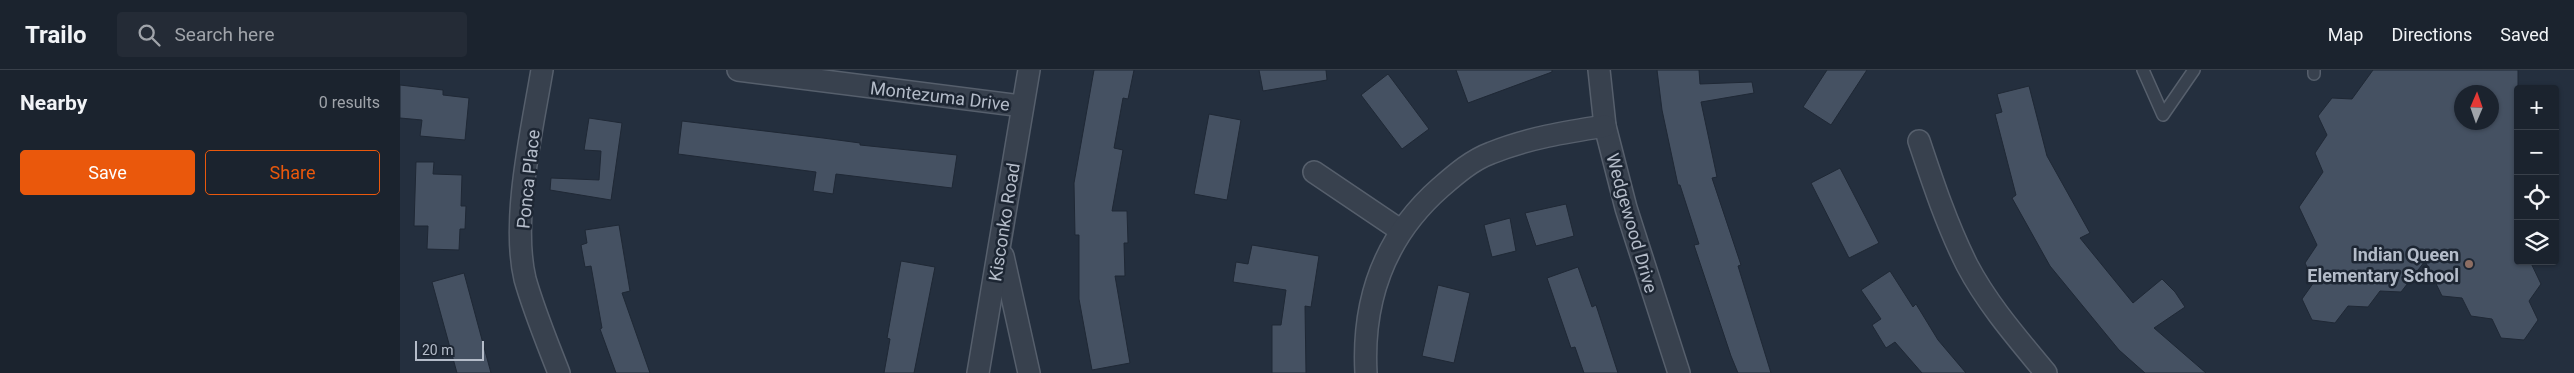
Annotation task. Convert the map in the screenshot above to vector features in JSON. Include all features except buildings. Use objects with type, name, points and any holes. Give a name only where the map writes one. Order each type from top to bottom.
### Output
[{"type":"street","name":"Ponca Place","points":[[542,70],[521,208],[522,244],[525,278],[560,373]]},
{"type":"street","name":"Montezuma Drive","points":[[738,70],[1022,106]]},
{"type":"street","name":"Kisconko Road","points":[[978,373],[1029,70]]},
{"type":"street","name":"Wedgewood Drive","points":[[1599,70],[1605,126],[1626,208],[1679,373]]},
{"type":"street","points":[[1366,373],[1368,316],[1374,289],[1384,261],[1400,230],[1426,200],[1458,172],[1489,154],[1524,141],[1605,126]]},
{"type":"street","points":[[1919,141],[1946,220],[1968,267],[2004,322],[2046,373]]},
{"type":"street","points":[[1314,172],[1400,230]]},
{"type":"street","points":[[1001,244],[1029,373]]},
{"type":"lane","points":[[2143,70],[2163,115],[2194,70]]},
{"type":"place","name":"Indian Queen Elementary School","points":[[2469,264]]}]
